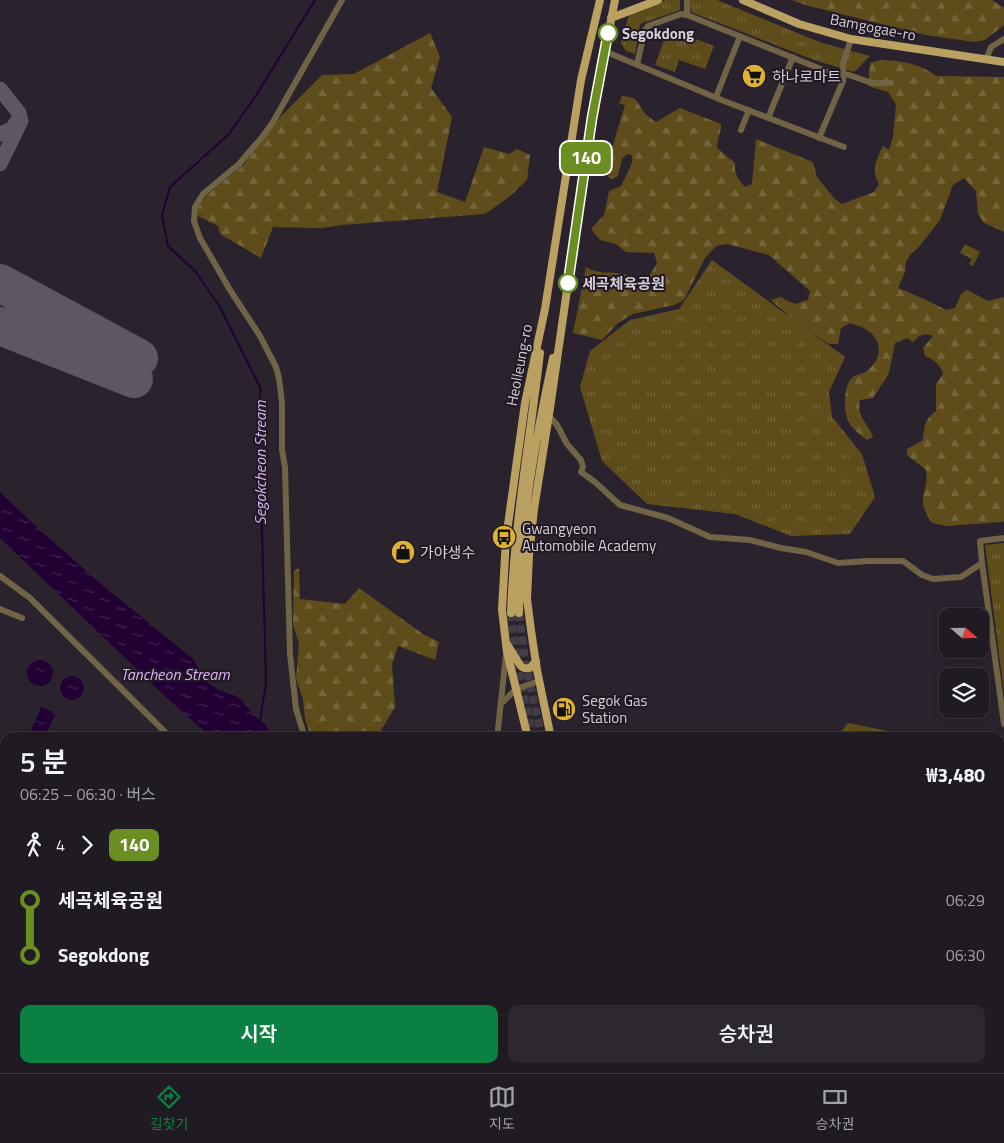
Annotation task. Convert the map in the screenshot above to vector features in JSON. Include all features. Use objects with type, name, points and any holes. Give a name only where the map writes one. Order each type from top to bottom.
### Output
[{"type":"main road","points":[[595,0],[599,4]]},
{"type":"main road","points":[[550,732],[539,681],[527,600],[529,556],[534,509],[592,118],[615,0]]},
{"type":"main road","points":[[611,18],[658,0]]},
{"type":"main road","name":"Bamgogae-ro","points":[[743,0],[800,24],[851,40],[1004,62]]},
{"type":"main road","name":"Heolleung-ro","points":[[527,732],[507,652],[502,610],[506,539],[525,403],[545,309],[581,80],[599,4]]},
{"type":"main road","points":[[545,309],[516,539],[515,613],[522,539],[539,423],[565,305]]},
{"type":"main road","points":[[506,643],[514,652],[520,666],[530,668],[536,662]]},
{"type":"street","points":[[303,732],[296,709],[290,654],[285,468],[282,450],[282,403],[279,378],[272,358],[213,261],[200,238],[194,221],[195,207],[203,194],[239,164],[273,122],[342,0]]},
{"type":"street","points":[[686,0],[687,15]]},
{"type":"street","points":[[637,64],[645,30],[648,26],[681,14],[843,78]]},
{"type":"street","points":[[716,97],[740,36]]},
{"type":"street","points":[[986,60],[991,47],[1004,38]]},
{"type":"street","points":[[819,138],[843,78],[843,64],[851,40]]},
{"type":"street","points":[[604,51],[844,148]]},
{"type":"street","points":[[768,118],[793,58]]},
{"type":"street","points":[[843,78],[846,74],[872,83],[891,83]]},
{"type":"street","points":[[742,130],[749,110]]},
{"type":"street","points":[[549,416],[557,425],[567,444],[581,460],[583,467],[581,472],[596,482],[620,505],[668,518],[710,536],[750,540],[806,552],[838,563],[903,561],[933,579],[961,576],[982,563]]},
{"type":"street","points":[[1004,538],[980,541],[1004,724]]},
{"type":"street","points":[[0,576],[30,598],[165,732]]},
{"type":"street","points":[[0,609],[22,618]]},
{"type":"street","points":[[498,732],[507,652]]},
{"type":"street","points":[[502,703],[516,689],[539,681]]},
{"type":"green space","points":[[665,0],[680,0],[680,10],[640,24],[635,54],[626,51],[621,43],[629,15]]},
{"type":"green space","points":[[689,0],[717,0],[822,43],[870,56],[854,72],[814,60],[691,12]]},
{"type":"green space","points":[[792,0],[992,0],[1004,8],[1004,25],[985,40],[974,42],[926,35],[805,5]]},
{"type":"green space","points":[[430,33],[440,57],[431,88],[452,117],[437,192],[465,202],[484,147],[509,154],[517,149],[530,155],[527,180],[509,197],[485,214],[322,228],[273,227],[261,258],[220,234],[218,226],[198,216],[198,207],[207,195],[243,165],[280,117],[322,75],[354,74]]},
{"type":"green space","points":[[688,36],[714,46],[705,69],[679,60],[675,72],[655,65],[664,40],[674,37],[686,40]]},
{"type":"green space","points":[[880,60],[895,61],[924,68],[936,76],[1004,77],[1004,232],[984,223],[978,214],[976,191],[964,178],[953,185],[940,220],[906,262],[905,272],[898,288],[946,310],[955,308],[961,294],[967,290],[988,301],[1004,297],[1004,521],[1002,522],[947,526],[932,523],[924,507],[926,470],[907,455],[907,449],[923,440],[926,423],[929,417],[936,411],[936,384],[943,374],[936,363],[925,356],[923,348],[933,336],[924,334],[913,342],[907,338],[895,343],[889,373],[873,398],[860,400],[861,415],[873,437],[867,440],[855,431],[849,422],[845,399],[847,387],[851,379],[856,375],[866,372],[876,360],[879,349],[878,343],[871,333],[850,323],[841,328],[838,344],[829,344],[797,323],[771,300],[780,297],[795,304],[808,300],[810,291],[769,255],[727,244],[716,246],[705,258],[684,300],[674,305],[633,314],[618,323],[602,340],[573,333],[586,267],[601,272],[627,275],[627,280],[634,287],[641,290],[657,263],[654,253],[626,252],[616,244],[600,240],[591,229],[604,215],[609,191],[621,186],[632,163],[632,155],[627,154],[622,159],[618,176],[612,179],[608,177],[612,148],[625,105],[619,103],[622,96],[636,100],[644,113],[656,122],[680,108],[721,124],[717,148],[735,163],[737,176],[745,187],[752,184],[756,139],[813,162],[817,177],[834,198],[842,204],[874,192],[879,184],[875,174],[877,160],[883,146],[889,150],[893,137],[896,104],[888,92],[868,86],[870,63]]},
{"type":"green space","points":[[965,244],[980,252],[973,266],[969,264],[972,259],[960,253]]},
{"type":"green space","points":[[712,260],[845,357],[829,392],[832,417],[862,454],[875,497],[850,534],[791,536],[735,514],[647,504],[602,461],[580,387],[590,351],[630,320],[679,309]]},
{"type":"green space","points":[[1004,543],[1004,693],[985,545]]},
{"type":"green space","points":[[299,568],[300,599],[345,604],[359,588],[423,634],[439,642],[435,660],[398,646],[392,664],[395,707],[380,732],[309,732],[305,719],[303,699],[296,679],[299,644],[293,624],[294,571]]},
{"type":"green space","points":[[848,723],[893,732],[841,732]]},
{"type":"water","name":"Tancheon Stream","points":[[0,492],[101,584],[193,659],[208,683],[219,690],[236,696],[242,701],[265,724],[269,732],[205,732],[168,699],[0,538]]},
{"type":"water","points":[[40,660],[49,664],[53,673],[49,682],[40,686],[31,682],[27,673],[31,664]]},
{"type":"water","points":[[72,676],[81,679],[84,688],[81,697],[72,700],[63,697],[60,688],[63,679]]},
{"type":"water","points":[[41,707],[56,713],[47,732],[30,732]]},
{"type":"waterway","name":"Segokcheon Stream","points":[[260,720],[266,683],[262,531],[258,477],[261,433],[260,387],[220,307],[196,272],[168,246],[162,215],[170,187],[229,134],[255,97],[315,0]]},
{"type":"taxiway","points":[[0,89],[19,113],[21,121],[0,164]]},
{"type":"taxiway","points":[[0,134],[12,129],[18,120]]},
{"type":"runway","points":[[0,283],[139,358]]},
{"type":"runway","points":[[0,326],[134,379]]},
{"type":"tunnel","points":[[511,613],[517,660],[532,732]]},
{"type":"tunnel","points":[[519,613],[525,661],[541,732]]},
{"type":"bus line","name":"140","points":[[568,283],[592,118],[608,33]]},
{"type":"place","name":"Segokdong","points":[[608,33]]},
{"type":"place","name":"하나로마트","points":[[754,76]]},
{"type":"place","name":"세곡체육공원","points":[[568,283]]},
{"type":"place","name":"Gwangyeon Automobile Academy","points":[[504,537]]},
{"type":"place","name":"가야생수","points":[[403,552]]},
{"type":"place","name":"Segok Gas Station","points":[[564,709]]}]
